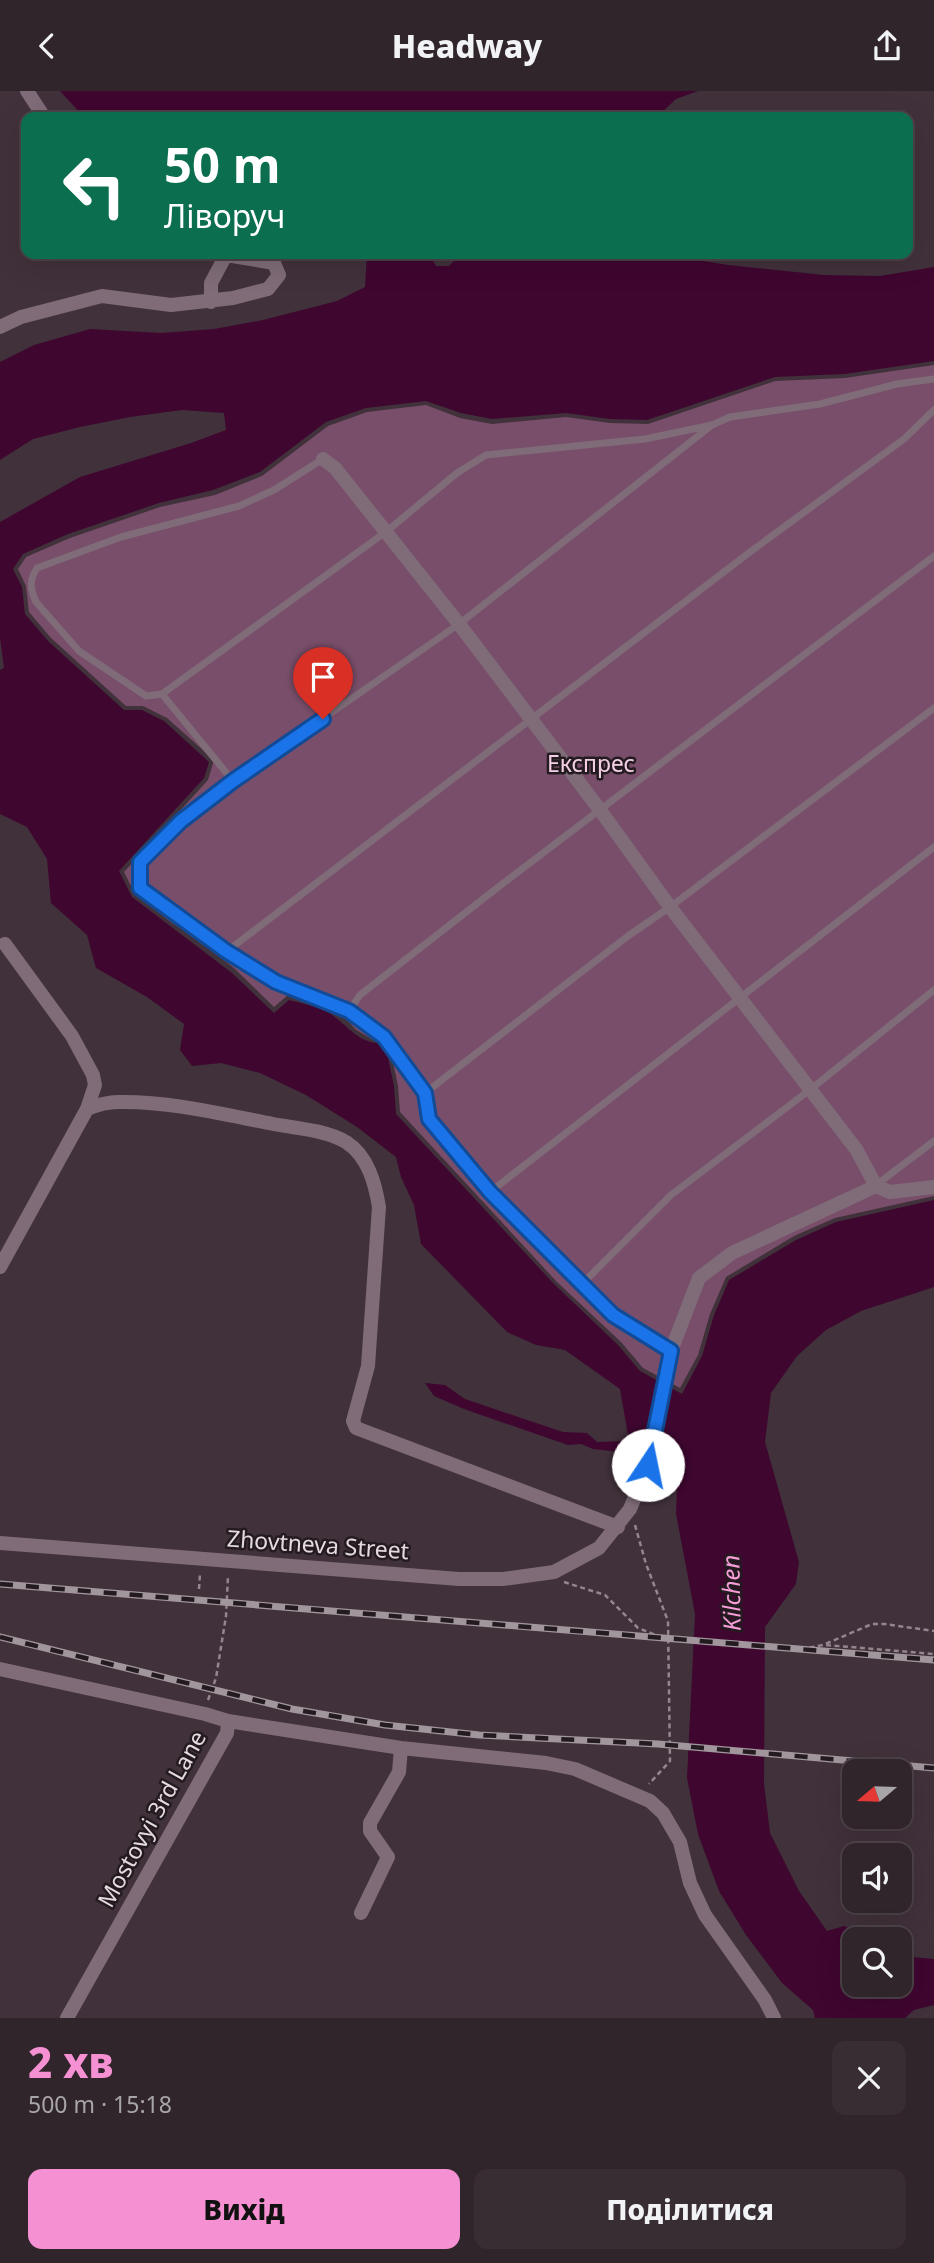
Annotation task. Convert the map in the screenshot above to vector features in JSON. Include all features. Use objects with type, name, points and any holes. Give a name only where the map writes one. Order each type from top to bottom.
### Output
[{"type":"street","points":[[27,91],[41,112]]},
{"type":"street","points":[[211,302],[211,283],[223,259]]},
{"type":"street","points":[[0,327],[20,317],[102,296],[171,305],[211,302],[268,289],[279,275],[274,263],[252,259]]},
{"type":"street","points":[[323,459],[335,468],[387,531],[459,624],[670,907],[856,1149],[876,1186],[890,1192],[934,1187]]},
{"type":"street","points":[[0,1267],[87,1109],[95,1085],[93,1075],[72,1036],[5,944]]},
{"type":"street","points":[[87,1109],[119,1102],[184,1107],[332,1136],[348,1143],[368,1168],[375,1185],[379,1207],[368,1366],[353,1420],[356,1428],[618,1527]]},
{"type":"street","name":"Zhovtneva Street","points":[[0,1543],[459,1579],[503,1579],[554,1572],[599,1548],[630,1509],[648,1465],[671,1351],[699,1278],[732,1253],[876,1186]]},
{"type":"street","points":[[0,1669],[228,1721]]},
{"type":"street","name":"Mostovyi 3rd Lane","points":[[67,2018],[226,1734],[228,1721],[401,1748],[546,1763],[575,1769],[650,1801],[663,1813],[680,1842],[690,1883],[705,1915],[765,2000],[774,2018]]},
{"type":"street","points":[[362,1913],[388,1857],[370,1831],[370,1823],[399,1772],[401,1748]]},
{"type":"lane","points":[[323,459],[274,490],[239,506],[121,537],[37,568],[30,579],[36,602],[79,651],[146,696],[162,694],[387,531],[457,473],[486,454],[645,439],[712,425],[730,417],[820,404],[897,384],[934,379]]},
{"type":"lane","points":[[226,951],[750,552],[904,439],[934,409]]},
{"type":"lane","points":[[671,1351],[613,1315],[490,1192],[429,1119],[425,1093],[384,1037],[349,1011],[276,982],[226,951],[140,888],[140,862],[181,821],[233,781],[459,624],[712,425]]},
{"type":"lane","points":[[349,1011],[360,995],[934,556]]},
{"type":"lane","points":[[162,694],[233,781]]},
{"type":"lane","points":[[425,1093],[628,936],[934,708]]},
{"type":"lane","points":[[490,1192],[934,847]]},
{"type":"lane","points":[[581,1285],[671,1195],[811,1089],[934,990]]},
{"type":"lane","points":[[876,1186],[934,1142]]},
{"type":"path","points":[[630,1509],[646,1564],[668,1622],[670,1761],[656,1779],[635,1794]]},
{"type":"path","points":[[205,1714],[216,1678],[226,1616],[228,1561]]},
{"type":"path","points":[[199,1589],[200,1573]]},
{"type":"path","points":[[547,1573],[569,1585],[604,1595],[638,1628],[661,1637],[802,1649],[823,1645],[872,1625],[884,1624],[934,1631]]},
{"type":"path","points":[[823,1645],[934,1654]]},
{"type":"green space","name":"Експрес","points":[[934,365],[934,1196],[835,1218],[794,1236],[726,1277],[710,1314],[698,1355],[680,1388],[643,1368],[621,1342],[557,1282],[400,1112],[398,1086],[388,1038],[373,1040],[355,1029],[344,1016],[322,1004],[288,995],[274,1007],[202,942],[135,894],[124,872],[208,780],[214,760],[167,718],[143,706],[126,706],[51,638],[29,612],[26,586],[18,569],[26,557],[70,538],[160,507],[215,495],[262,476],[328,426],[367,412],[426,405],[460,418],[492,424],[566,417],[610,423],[648,424],[775,381],[845,378]]},
{"type":"water","points":[[60,91],[698,91],[676,99],[662,112],[79,112]]},
{"type":"water","name":"Kilchen","points":[[367,259],[432,259],[436,266],[449,266],[456,259],[691,259],[824,275],[880,276],[934,267],[934,361],[845,374],[775,377],[647,420],[610,419],[566,413],[492,419],[461,413],[426,401],[366,408],[326,422],[260,472],[213,490],[159,503],[68,534],[23,554],[13,569],[22,587],[25,614],[48,641],[124,710],[142,710],[164,721],[209,762],[204,778],[119,871],[132,897],[232,973],[274,1013],[289,1000],[314,1006],[330,1014],[366,1041],[385,1043],[394,1086],[396,1114],[554,1284],[618,1345],[640,1371],[682,1394],[702,1356],[714,1315],[729,1280],[796,1240],[836,1222],[934,1200],[934,1287],[861,1311],[826,1330],[797,1356],[771,1393],[765,1442],[799,1562],[796,1584],[765,1627],[764,1783],[770,1833],[799,1891],[827,1931],[844,1926],[846,1927],[842,1927],[842,1997],[912,1997],[912,1957],[934,1959],[934,2005],[914,2010],[905,2018],[815,2018],[813,2010],[782,1983],[746,1935],[719,1891],[698,1834],[687,1778],[695,1614],[676,1514],[678,1465],[630,1453],[593,1449],[581,1444],[568,1445],[434,1396],[425,1383],[445,1385],[465,1399],[563,1432],[587,1433],[597,1442],[629,1441],[620,1389],[565,1350],[536,1345],[507,1332],[421,1244],[414,1205],[401,1177],[396,1157],[357,1127],[306,1095],[260,1073],[221,1063],[192,1066],[180,1050],[184,1024],[147,997],[96,968],[87,935],[51,903],[47,859],[27,827],[0,814],[0,670],[4,668],[0,638],[0,522],[80,477],[226,430],[224,413],[182,410],[130,417],[33,439],[0,460],[0,362],[34,345],[90,329],[161,333],[214,329],[263,320],[337,301],[365,287]]},
{"type":"railway","points":[[0,1584],[934,1660]]},
{"type":"railway","points":[[0,1637],[292,1709],[385,1725],[479,1735],[658,1744],[934,1768]]},
{"type":"route","points":[[323,719],[233,781],[181,821],[140,862],[140,888],[226,951],[276,982],[349,1011],[384,1037],[425,1093],[429,1119],[490,1192],[613,1315],[671,1351],[648,1465]]}]
